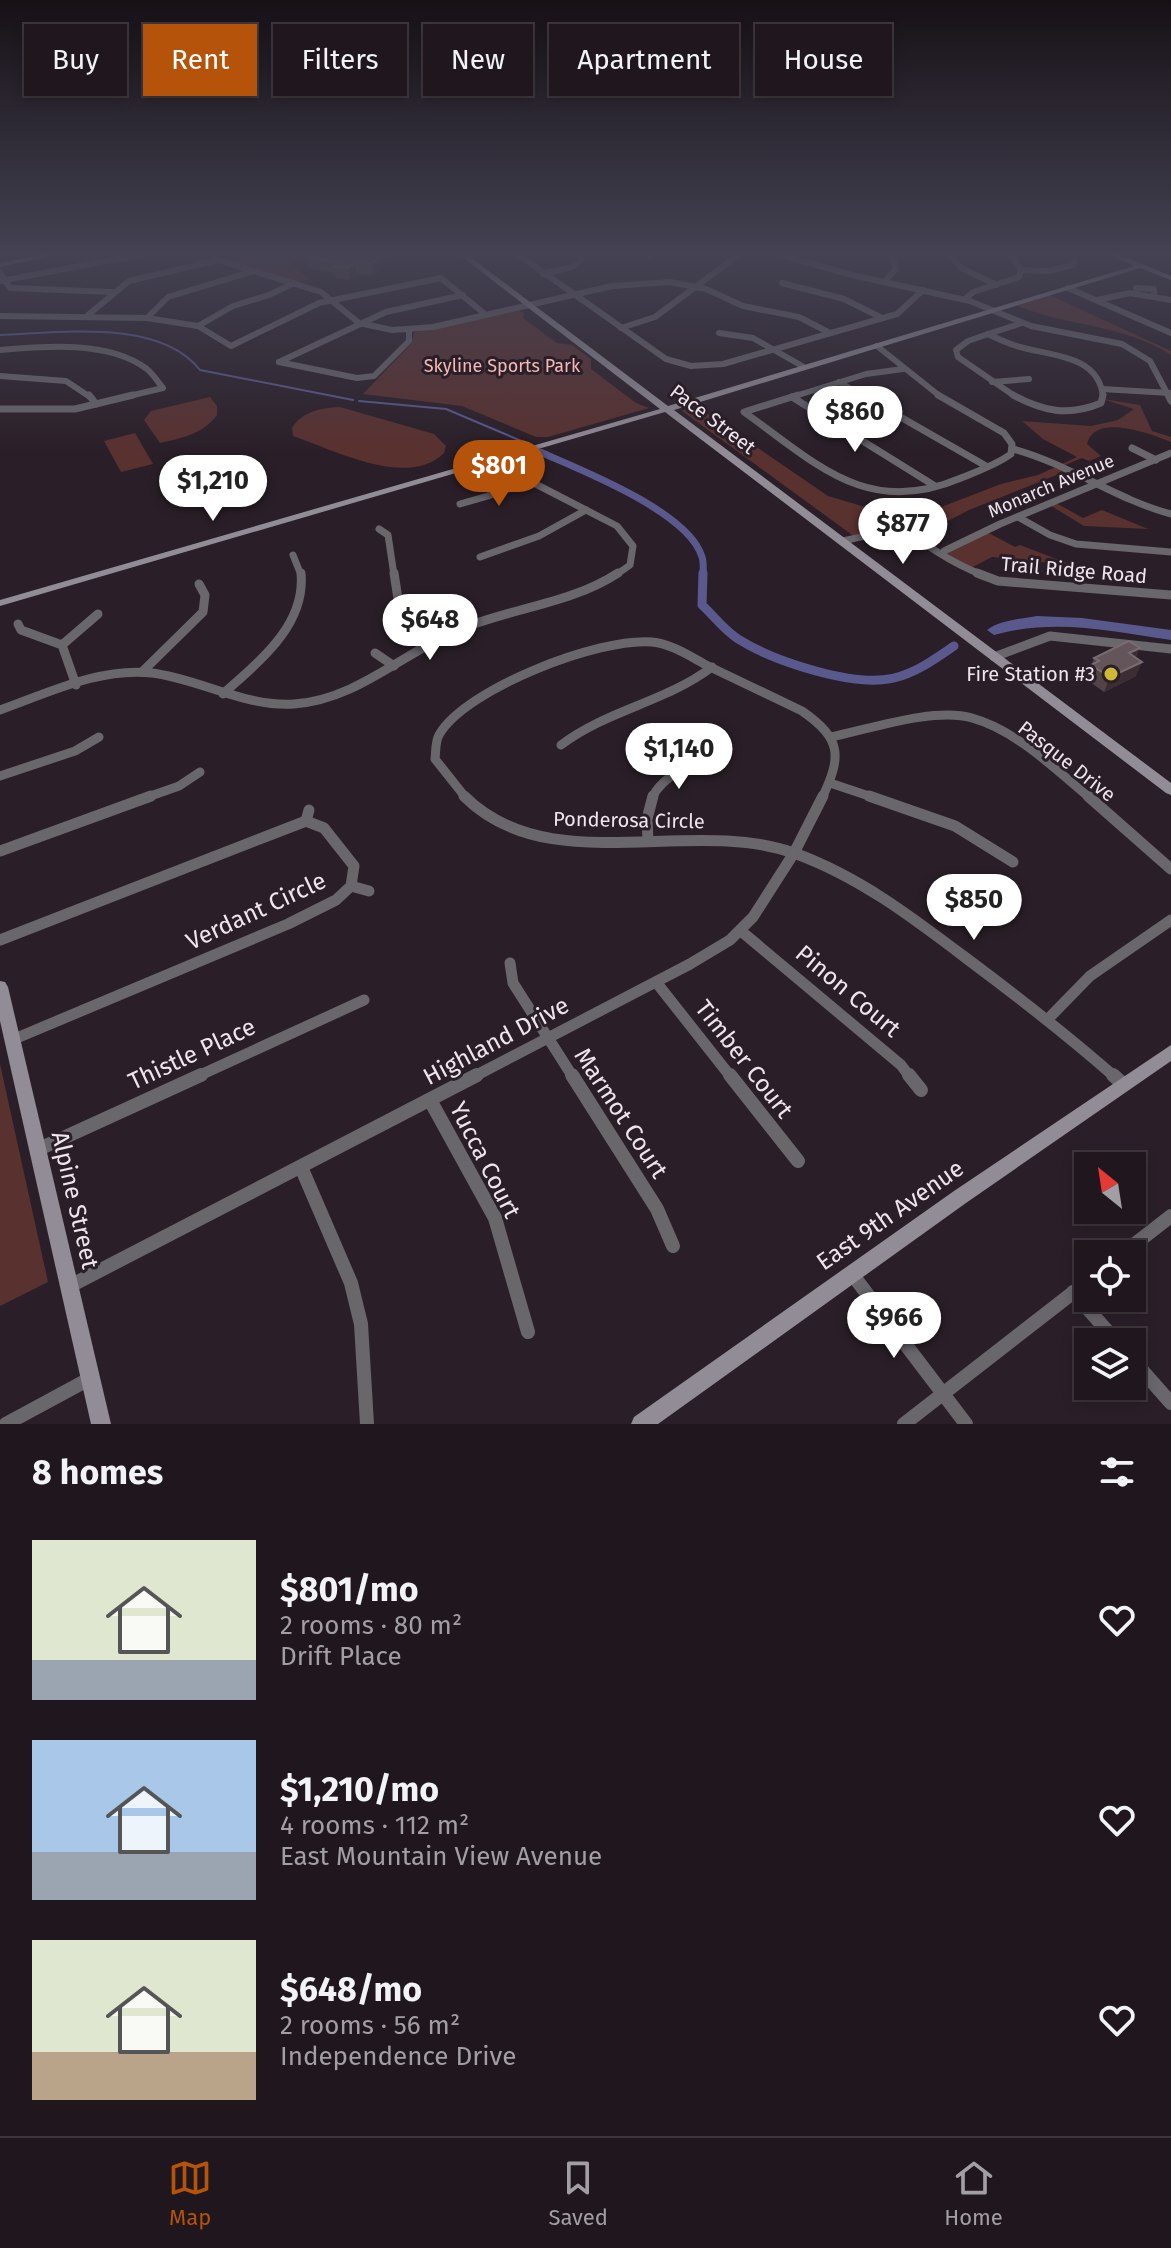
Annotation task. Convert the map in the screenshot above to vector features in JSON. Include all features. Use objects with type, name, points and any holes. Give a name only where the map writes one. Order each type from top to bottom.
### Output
[{"type":"street","points":[[156,319],[198,326],[231,346],[287,319]]},
{"type":"street","points":[[198,326],[209,319]]},
{"type":"street","points":[[355,319],[376,328],[409,330],[463,319]]},
{"type":"street","points":[[368,319],[279,362],[357,378],[374,376],[409,341],[409,330]]},
{"type":"street","name":"Pace Street","points":[[547,319],[1171,790]]},
{"type":"street","points":[[609,319],[668,360],[690,369],[720,365],[877,319]]},
{"type":"street","points":[[621,328],[648,319]]},
{"type":"street","points":[[804,319],[830,333]]},
{"type":"street","points":[[0,603],[964,319]]},
{"type":"street","points":[[1015,319],[1129,347],[1150,361],[1171,401]]},
{"type":"street","points":[[1141,319],[1171,333]]},
{"type":"street","points":[[988,334],[1016,347],[1067,357],[1083,364],[1094,372],[1102,389],[1103,399],[1096,406],[1060,411],[1024,403],[962,362],[956,353],[962,343],[988,334],[1022,323]]},
{"type":"street","points":[[719,333],[748,336],[804,367]]},
{"type":"street","points":[[877,346],[932,392],[1000,431],[1011,442],[1013,449]]},
{"type":"street","points":[[0,350],[32,348],[112,355],[149,370],[163,388],[61,411],[0,409]]},
{"type":"street","points":[[903,369],[871,372],[744,412],[860,488],[896,495],[935,486],[986,466],[1006,458],[1013,449]]},
{"type":"street","points":[[0,376],[72,382],[86,389],[96,404]]},
{"type":"street","points":[[992,382],[1029,379]]},
{"type":"street","points":[[839,382],[986,466]]},
{"type":"street","points":[[1102,389],[1169,393]]},
{"type":"street","points":[[792,397],[935,486]]},
{"type":"street","points":[[1132,448],[1156,460]]},
{"type":"street","points":[[1013,449],[1042,457],[1137,506],[1171,514]]},
{"type":"street","name":"Monarch Avenue","points":[[944,551],[1171,453]]},
{"type":"street","points":[[0,710],[108,676],[142,672],[269,704],[310,702],[355,689],[439,638],[606,582],[635,566],[629,537],[617,526],[489,460]]},
{"type":"street","points":[[460,504],[488,496],[525,479]]},
{"type":"street","points":[[480,557],[530,540],[586,510]]},
{"type":"street","points":[[1018,517],[1050,535],[1076,544],[1171,552]]},
{"type":"street","points":[[379,529],[388,535],[398,599],[439,638]]},
{"type":"street","name":"Trail Ridge Road","points":[[843,541],[865,534],[890,532],[921,539],[975,572],[1004,582],[1171,595]]},
{"type":"street","points":[[223,694],[286,631],[294,617],[301,594],[301,568],[293,555]]},
{"type":"street","points":[[142,672],[203,612],[205,595],[199,584]]},
{"type":"street","points":[[62,645],[98,614]]},
{"type":"street","points":[[18,624],[21,630],[32,636],[62,645]]},
{"type":"street","points":[[994,657],[1050,636],[1171,649]]},
{"type":"street","name":"Ponderosa Circle","points":[[831,737],[802,711],[655,638],[615,644],[505,682],[441,726],[433,749],[436,762],[463,797],[481,812],[508,826],[545,837],[574,841],[737,839],[792,854],[846,876],[892,902],[1048,1019],[1123,1084]]},
{"type":"street","points":[[62,645],[76,685]]},
{"type":"street","points":[[375,653],[394,666]]},
{"type":"street","points":[[561,745],[584,727],[680,692],[712,667]]},
{"type":"street","name":"Pasque Drive","points":[[831,737],[926,719],[971,717],[1015,740],[1157,854],[1171,869]]},
{"type":"street","points":[[0,776],[75,751],[99,737]]},
{"type":"street","name":"Highland Drive","points":[[70,1286],[656,982],[741,931],[761,908],[830,783],[837,753],[831,737]]},
{"type":"street","points":[[648,841],[645,813],[658,787],[684,769],[727,756]]},
{"type":"street","points":[[0,851],[179,786],[200,772]]},
{"type":"street","points":[[830,783],[955,826],[1013,862]]},
{"type":"street","name":"Verdant Circle","points":[[0,940],[224,854],[308,816],[324,828],[354,866],[351,886],[336,900],[288,924],[12,1040]]},
{"type":"street","points":[[351,886],[369,891]]},
{"type":"street","points":[[1048,1019],[1090,974],[1116,953],[1171,920]]},
{"type":"street","name":"Pinon Court","points":[[741,931],[901,1065],[921,1090]]},
{"type":"street","name":"Marmot Court","points":[[510,963],[513,983],[657,1209],[673,1246]]},
{"type":"street","name":"Timber Court","points":[[656,982],[798,1161]]},
{"type":"street","name":"Alpine Street","points":[[0,987],[101,1424]]},
{"type":"street","name":"Thistle Place","points":[[39,1149],[364,1000]]},
{"type":"street","name":"East 9th Avenue","points":[[641,1424],[1171,1052]]},
{"type":"street","name":"Yucca Court","points":[[430,1100],[495,1218],[528,1332]]},
{"type":"street","points":[[301,1167],[351,1283],[361,1324],[367,1424]]},
{"type":"street","points":[[1140,1240],[1171,1216]]},
{"type":"street","points":[[852,1274],[966,1424]]},
{"type":"street","points":[[904,1424],[1073,1292],[1105,1328]]},
{"type":"street","points":[[1146,1375],[1171,1403]]},
{"type":"street","points":[[6,1424],[91,1378]]},
{"type":"green space","name":"Skyline Sports Park","points":[[473,319],[525,319],[557,343],[572,345],[591,359],[591,369],[636,403],[649,408],[548,437],[536,437],[462,406],[363,394],[410,345],[415,332]]},
{"type":"green space","points":[[1064,319],[1102,319],[1171,351],[1171,355],[1153,345],[1114,331]]},
{"type":"green space","points":[[210,397],[217,406],[217,415],[199,431],[184,437],[160,443],[144,420],[151,411]]},
{"type":"green space","points":[[1103,399],[1140,405],[1152,431],[1171,437],[1171,442],[1124,428],[1100,429],[1092,434],[1087,444],[1101,456],[1089,461],[1082,458],[1063,466],[1069,470],[969,510],[917,537],[855,537],[682,411],[694,404],[828,496],[882,512],[931,511],[1001,484],[1038,475],[1077,457],[1043,439],[1022,421],[1091,426],[1118,420],[1134,409]]},
{"type":"green space","points":[[340,407],[434,434],[446,446],[444,453],[429,463],[411,468],[391,467],[349,457],[293,436],[292,428],[307,414]]},
{"type":"green space","points":[[135,433],[153,464],[121,472],[104,441]]},
{"type":"green space","points":[[1054,502],[1083,518],[1102,510],[1148,529],[1084,526],[1048,504]]},
{"type":"green space","points":[[985,531],[1015,547],[1020,545],[1072,565],[992,557],[969,569],[944,551]]},
{"type":"green space","points":[[0,1064],[48,1282],[0,1306]]},
{"type":"building","points":[[1129,641],[1140,648],[1129,653],[1142,662],[1110,677],[1091,665],[1099,661],[1094,658]]},
{"type":"waterway","points":[[0,335],[79,331],[135,336],[160,342],[182,353],[200,370],[353,400]]},
{"type":"waterway","points":[[359,401],[446,409],[526,443]]},
{"type":"waterway","points":[[540,452],[632,494],[677,524],[693,540],[702,557],[703,573]]},
{"type":"waterway","points":[[703,573],[702,605],[738,639],[792,664],[836,676],[877,680],[902,676],[918,669],[954,646]]},
{"type":"waterway","points":[[994,630],[1015,624],[1059,621],[1171,635]]},
{"type":"place","name":"Fire Station #3","points":[[1111,674]]}]
